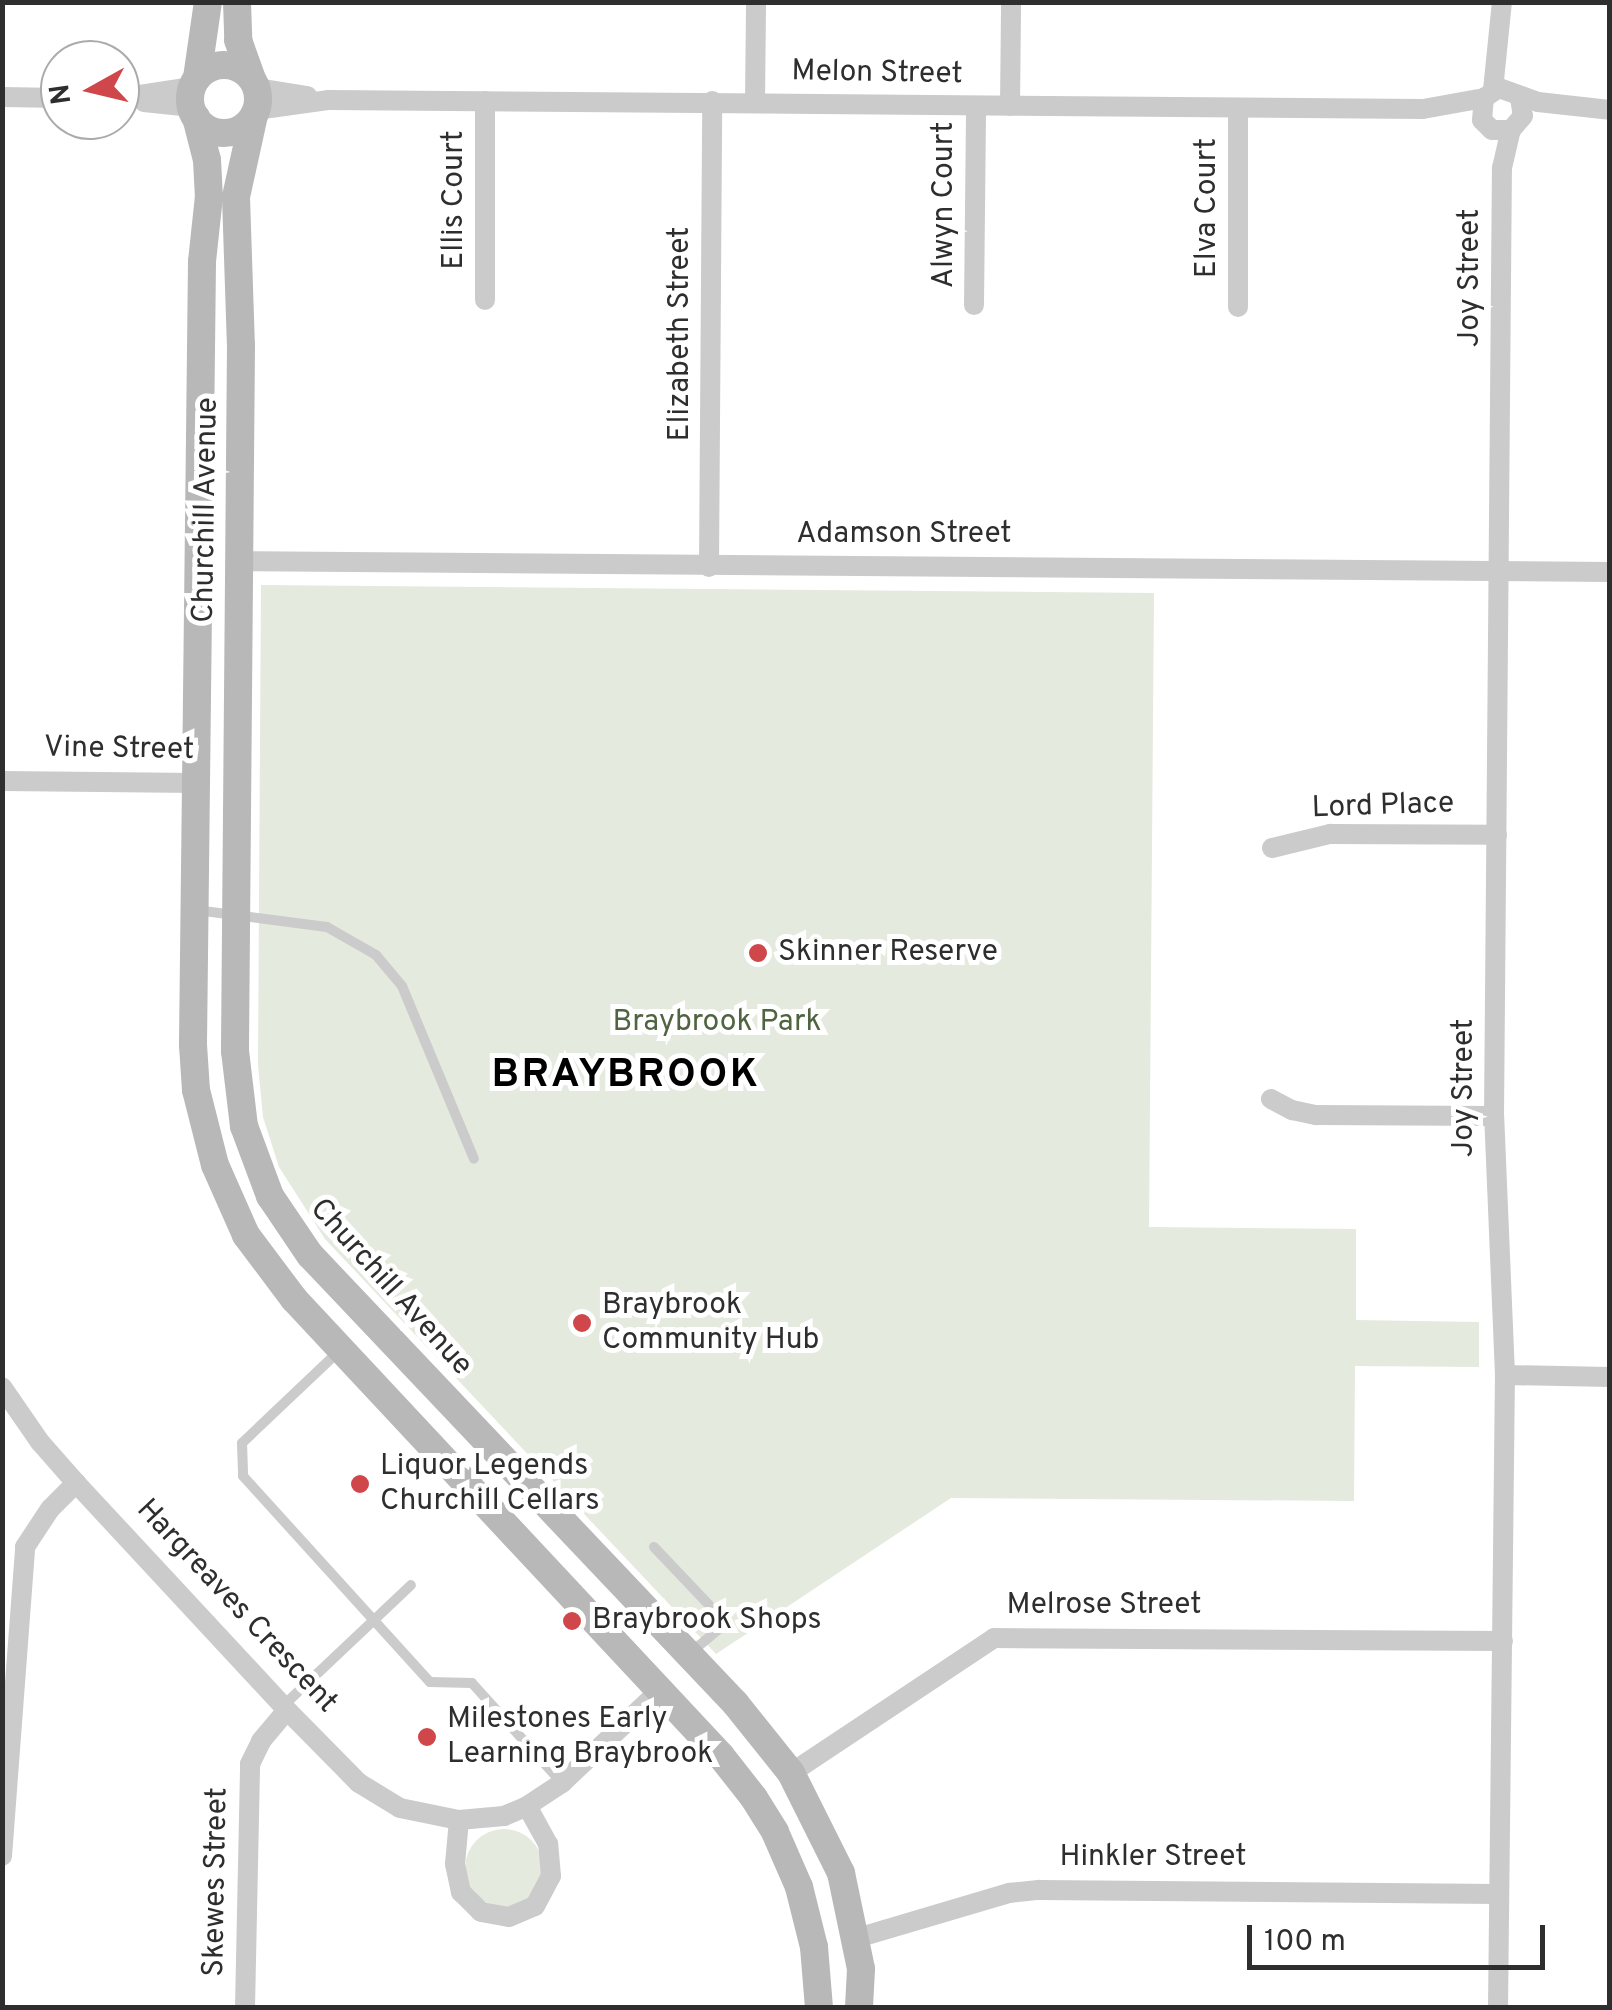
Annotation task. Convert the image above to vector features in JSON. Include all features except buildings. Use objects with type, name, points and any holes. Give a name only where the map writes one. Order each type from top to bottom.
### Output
[{"type":"main road","name":"Churchill Avenue","points":[[208,2],[194,97],[207,160],[209,196],[202,262],[195,910],[196,1090],[214,1165],[246,1235],[268,1268],[368,1381],[721,1756],[754,1798],[789,1862],[814,1947],[820,2008]]},
{"type":"main road","name":"Churchill Avenue","points":[[237,2],[238,40],[254,98],[236,198],[241,329],[235,784],[237,1089],[257,1166],[292,1233],[735,1703],[791,1774],[840,1873],[862,1969],[859,2008]]},
{"type":"main road","points":[[225,65],[254,98],[236,130],[225,132],[203,125],[194,97],[225,65]]},
{"type":"main road","name":"Adamson Street","points":[[198,560],[238,560]]},
{"type":"main road","name":"Vine Street","points":[[196,783],[235,784]]},
{"type":"main road","points":[[368,1381],[395,1368],[418,1370]]},
{"type":"main road","name":"Hargreaves Crescent","points":[[658,1692],[689,1655]]},
{"type":"main road","name":"Melrose Street","points":[[754,1798],[791,1774]]},
{"type":"main road","name":"Hinkler Street","points":[[814,1947],[857,1938]]},
{"type":"street","points":[[754,102],[756,2]]},
{"type":"street","points":[[1010,106],[1012,2]]},
{"type":"street","points":[[1502,2],[1502,94]]},
{"type":"street","points":[[1502,94],[1524,110],[1502,126],[1480,112],[1502,94]]},
{"type":"street","name":"Melon Street","points":[[254,98],[1423,109],[1502,94],[1580,110],[1610,110]]},
{"type":"street","points":[[2,97],[40,98]]},
{"type":"street","points":[[140,98],[194,97]]},
{"type":"street","name":"Ellis Court","points":[[485,101],[485,300]]},
{"type":"street","name":"Elizabeth Street","points":[[709,567],[712,102]]},
{"type":"street","name":"Alwyn Court","points":[[974,305],[976,106]]},
{"type":"street","name":"Elva Court","points":[[1238,108],[1238,308]]},
{"type":"street","name":"Melon Street","points":[[1423,109],[1502,126],[1580,110]]},
{"type":"street","name":"Joy Street","points":[[1498,2008],[1505,1375],[1494,1116],[1502,126]]},
{"type":"street","name":"Adamson Street","points":[[238,560],[1610,572]]},
{"type":"street","name":"Vine Street","points":[[2,781],[196,783]]},
{"type":"street","name":"Lord Place","points":[[1272,848],[1330,834],[1497,835]]},
{"type":"street","points":[[1271,1099],[1292,1110],[1316,1115],[1494,1116]]},
{"type":"street","points":[[1505,1375],[1610,1377]]},
{"type":"street","name":"Hargreaves Crescent","points":[[2,1387],[76,1484],[285,1708],[377,1796],[400,1808],[459,1820],[504,1816],[527,1806],[562,1783],[658,1692]]},
{"type":"street","points":[[2,1856],[25,1547],[50,1508],[76,1484]]},
{"type":"street","name":"Melrose Street","points":[[791,1774],[994,1638],[1503,1640]]},
{"type":"street","name":"Skewes Street","points":[[246,2008],[250,1764],[285,1708]]},
{"type":"street","points":[[459,1820],[455,1864],[461,1892],[480,1912],[509,1917],[535,1906],[551,1876],[548,1844],[527,1806]]},
{"type":"street","name":"Hinkler Street","points":[[857,1938],[1009,1894],[1039,1890],[1500,1894]]},
{"type":"lane","points":[[195,910],[296,919],[327,926],[376,955],[402,986],[474,1159]]},
{"type":"lane","points":[[340,1350],[242,1443],[243,1476],[376,1618],[430,1682],[472,1684],[562,1783]]},
{"type":"lane","points":[[654,1547],[726,1623],[689,1655]]},
{"type":"lane","points":[[285,1708],[411,1584]]},
{"type":"green space","name":"Braybrook Park","points":[[261,585],[1154,593],[1149,1227],[1356,1229],[1356,1320],[1479,1322],[1479,1367],[1355,1366],[1354,1501],[951,1498],[716,1654],[325,1239],[279,1167],[263,1117],[258,1065]]},
{"type":"green space","points":[[504,1829],[532,1840],[543,1868],[532,1896],[504,1907],[476,1896],[465,1868],[476,1840]]},
{"type":"place","name":"Skinner Reserve","points":[[758,953]]},
{"type":"place","name":"Braybrook Community Hub","points":[[582,1323]]},
{"type":"place","name":"Liquor Legends Churchill Cellars","points":[[360,1484]]},
{"type":"place","name":"Braybrook Shops","points":[[572,1621]]},
{"type":"place","name":"Milestones Early Learning Braybrook","points":[[427,1737]]},
{"type":"district","name":"BRAYBROOK","points":[[626,1076]]}]
